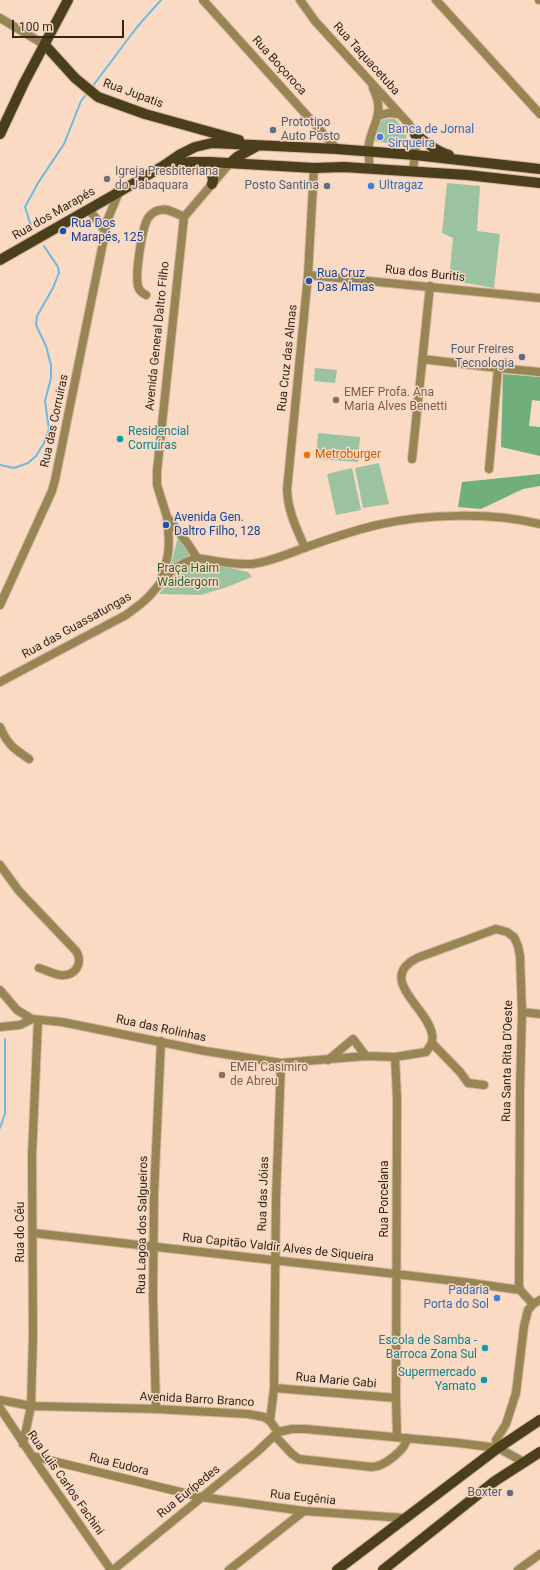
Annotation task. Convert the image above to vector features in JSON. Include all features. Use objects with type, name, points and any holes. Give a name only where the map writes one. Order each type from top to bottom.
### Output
[{"type":"main road","points":[[0,134],[24,83],[68,0]]},
{"type":"main road","name":"Rua Jupatis","points":[[45,45],[82,84],[98,97],[145,114],[258,145]]},
{"type":"main road","points":[[415,134],[441,152],[464,160]]},
{"type":"main road","name":"Rua dos Marapés","points":[[0,260],[119,192],[179,155],[202,144],[258,145]]},
{"type":"main road","points":[[230,163],[258,145],[415,155],[540,169]]},
{"type":"main road","points":[[198,162],[212,173],[214,181],[212,184]]},
{"type":"main road","points":[[163,166],[198,162],[314,168],[370,169],[540,183]]},
{"type":"main road","points":[[337,1570],[498,1448],[540,1420]]},
{"type":"main road","points":[[383,1570],[495,1482],[540,1452]]},
{"type":"street","name":"Rua Boçoroca","points":[[203,0],[337,149]]},
{"type":"street","name":"Rua Taquacetuba","points":[[300,0],[314,21],[399,114],[415,134]]},
{"type":"street","points":[[436,0],[540,114]]},
{"type":"street","name":"Rua Jupatis","points":[[0,18],[45,45]]},
{"type":"street","points":[[370,82],[376,96],[378,116],[369,143],[370,169]]},
{"type":"street","points":[[378,116],[388,113],[399,114]]},
{"type":"street","points":[[413,172],[415,134]]},
{"type":"street","points":[[184,217],[230,163]]},
{"type":"street","name":"Rua Cruz das Almas","points":[[305,548],[293,522],[287,490],[308,275],[314,168]]},
{"type":"street","name":"Rua das Corruiras","points":[[0,606],[49,497],[55,480],[105,232],[111,211],[119,192]]},
{"type":"street","points":[[88,209],[95,216],[105,232]]},
{"type":"street","name":"Avenida General Daltro Filho","points":[[146,295],[141,292],[138,287],[137,276],[140,252],[147,219],[153,213],[163,209],[184,217],[157,471],[157,485],[167,517],[197,558]]},
{"type":"street","name":"Rua dos Buritis","points":[[308,275],[540,298]]},
{"type":"street","points":[[412,459],[430,286]]},
{"type":"street","points":[[422,359],[540,372]]},
{"type":"street","points":[[489,469],[498,368]]},
{"type":"street","points":[[159,584],[172,569],[186,561],[197,558],[231,564],[253,564],[376,525],[404,520],[444,516],[486,517],[540,524]]},
{"type":"street","points":[[159,584],[167,563],[169,549],[167,517]]},
{"type":"street","name":"Rua das Guassatungas","points":[[0,682],[126,615],[143,603],[159,584]]},
{"type":"street","points":[[0,728],[5,739],[13,748],[29,759]]},
{"type":"street","points":[[0,865],[19,892],[47,920],[79,956],[80,962],[77,968],[66,975],[60,975],[39,968]]},
{"type":"street","name":"Rua Santa Rita D'Oeste","points":[[432,1043],[432,1033],[401,982],[403,969],[406,964],[417,958],[496,929],[514,937],[518,946],[522,1012],[520,1112],[520,1290]]},
{"type":"street","name":"Rua das Rolinhas","points":[[0,990],[16,1010],[35,1019],[62,1022],[205,1051],[281,1063],[366,1056],[395,1057],[426,1052],[432,1043]]},
{"type":"street","points":[[522,1012],[540,1014]]},
{"type":"street","points":[[0,1027],[20,1025],[35,1019]]},
{"type":"street","name":"Rua do Céu","points":[[24,1444],[31,1406],[33,1336],[32,1156],[35,1019]]},
{"type":"street","points":[[328,1060],[353,1039],[366,1056]]},
{"type":"street","name":"Rua Lagoa dos Salgueiros","points":[[156,1409],[153,1298],[154,1187],[161,1041]]},
{"type":"street","points":[[432,1043],[460,1072],[468,1083],[484,1085]]},
{"type":"street","name":"Rua Porcelana","points":[[395,1057],[397,1093],[397,1437]]},
{"type":"street","name":"Rua das Jóias","points":[[270,1421],[274,1388],[275,1260],[281,1063]]},
{"type":"street","name":"Rua Capitão Valdir Alves de Siqueira","points":[[33,1233],[396,1274],[520,1290]]},
{"type":"street","points":[[498,1448],[496,1440],[506,1424],[516,1393],[524,1326],[528,1310],[536,1302],[520,1290]]},
{"type":"street","name":"Rua Marie Gabi","points":[[274,1388],[396,1398]]},
{"type":"street","name":"Avenida Barro Branco","points":[[0,1400],[31,1406],[156,1409],[248,1414],[259,1416],[270,1421]]},
{"type":"street","name":"Rua Luis Carlos Fachini","points":[[0,1408],[112,1570]]},
{"type":"street","points":[[270,1421],[277,1434],[292,1454],[299,1459],[377,1467],[386,1463],[404,1447],[407,1438]]},
{"type":"street","points":[[277,1434],[292,1429],[305,1429],[498,1448],[524,1462]]},
{"type":"street","name":"Rua Eurípedes","points":[[112,1570],[277,1434]]},
{"type":"street","name":"Rua Eudora","points":[[32,1456],[200,1497]]},
{"type":"street","name":"Rua Eugênia","points":[[200,1497],[304,1512],[404,1518]]},
{"type":"street","points":[[229,1570],[304,1512]]},
{"type":"street","points":[[518,1570],[540,1554]]},
{"type":"green space","points":[[395,119],[405,131],[405,146],[374,141],[381,121]]},
{"type":"green space","points":[[447,183],[480,186],[477,231],[500,234],[494,288],[449,280],[453,238],[442,233]]},
{"type":"green space","points":[[315,368],[337,370],[335,383],[314,381]]},
{"type":"green space","points":[[503,374],[540,377],[540,401],[532,400],[529,426],[540,427],[540,456],[501,447]]},
{"type":"green space","points":[[318,433],[360,437],[358,462],[316,459]]},
{"type":"green space","points":[[379,463],[389,504],[363,508],[355,468]]},
{"type":"green space","points":[[352,468],[361,510],[336,515],[327,474]]},
{"type":"green space","points":[[540,474],[540,486],[523,489],[481,509],[458,507],[462,482]]},
{"type":"green space","name":"Praça Haim Waidergorn","points":[[178,537],[199,561],[248,572],[252,577],[201,595],[159,594],[168,583]]},
{"type":"waterway","points":[[92,87],[137,27],[161,0]]},
{"type":"waterway","points":[[32,229],[25,207],[38,183],[64,144],[81,101],[88,92]]},
{"type":"waterway","points":[[0,465],[14,468],[28,463],[36,456],[44,443],[49,429],[45,401],[51,378],[51,365],[46,346],[36,325],[37,316],[53,288],[59,273],[58,267],[44,246]]},
{"type":"waterway","points":[[0,1128],[5,1114],[5,1039]]},
{"type":"place","name":"Prototipo Auto Posto","points":[[273,130]]},
{"type":"place","name":"Banca de Jornal Sirqueira","points":[[380,137]]},
{"type":"place","name":"Igreja Presbiteriana do Jabaquara","points":[[107,179]]},
{"type":"place","name":"Posto Santina","points":[[327,186]]},
{"type":"place","name":"Ultragaz","points":[[371,186]]},
{"type":"place","name":"Rua Dos Marapés, 125","points":[[63,231]]},
{"type":"place","name":"Rua Cruz Das Almas","points":[[309,281]]},
{"type":"place","name":"Four Freires Tecnologia","points":[[522,357]]},
{"type":"place","name":"EMEF Profa. Ana Maria Alves Benetti","points":[[336,400]]},
{"type":"place","name":"Residencial Corruíras","points":[[120,439]]},
{"type":"place","name":"Metroburger","points":[[307,455]]},
{"type":"place","name":"Avenida Gen. Daltro Filho, 128","points":[[166,525]]},
{"type":"place","name":"EMEI Casimiro de Abreu","points":[[222,1075]]},
{"type":"place","name":"Padaria Porta do Sol","points":[[497,1298]]},
{"type":"place","name":"Escola de Samba - Barroca Zona Sul","points":[[485,1348]]},
{"type":"place","name":"Supermercado Yamato","points":[[484,1380]]},
{"type":"place","name":"Boxter","points":[[510,1493]]}]
